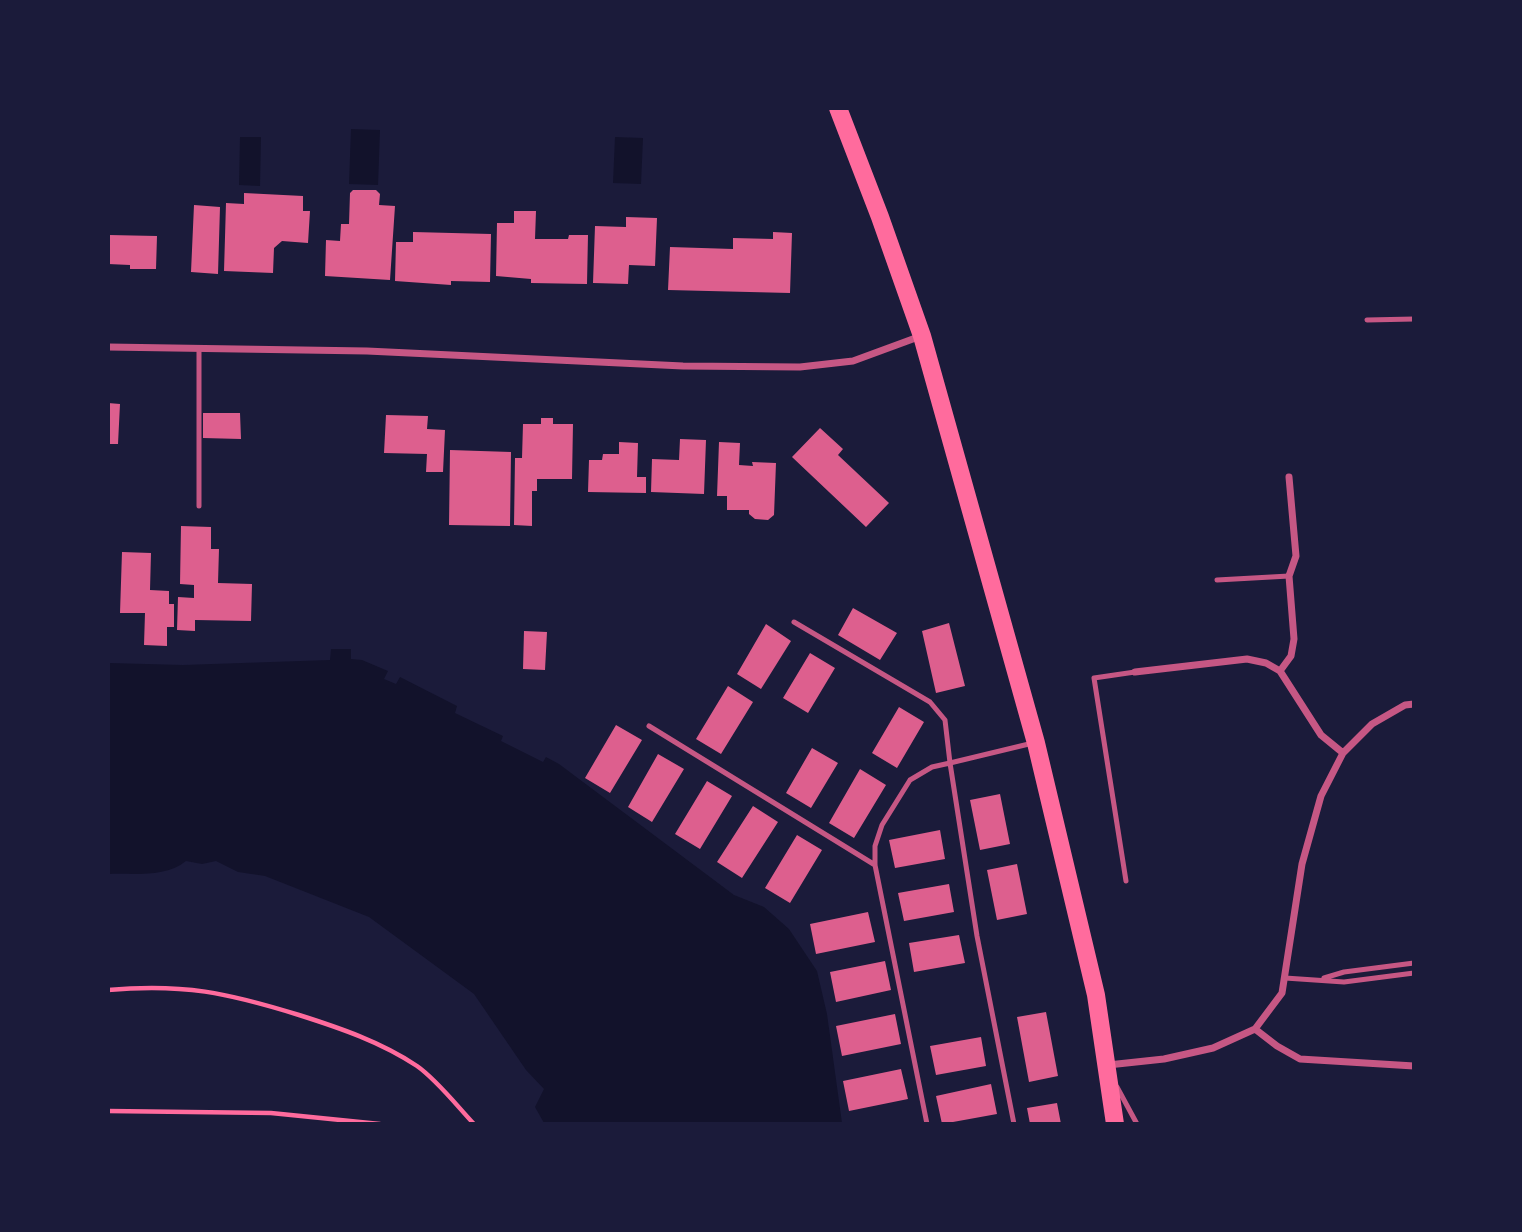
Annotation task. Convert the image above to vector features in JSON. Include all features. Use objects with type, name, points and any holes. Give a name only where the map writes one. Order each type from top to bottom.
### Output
[{"type":"main road","points":[[838,108],[922,336],[1036,743],[1096,996],[1115,1124]]},
{"type":"street","points":[[108,347],[367,351],[684,366],[800,367],[853,361],[922,336]]},
{"type":"street","points":[[1280,671],[1291,656],[1294,639],[1289,576],[1296,556],[1289,477]]},
{"type":"street","points":[[1135,672],[1247,659],[1266,663],[1280,671],[1321,734],[1343,753]]},
{"type":"street","points":[[1105,1066],[1164,1059],[1213,1048],[1255,1029],[1282,993],[1302,864],[1321,796],[1343,753],[1372,724],[1405,705],[1413,704]]},
{"type":"street","points":[[1255,1029],[1300,1059],[1413,1066]]},
{"type":"lane","points":[[1367,320],[1413,319]]},
{"type":"lane","points":[[199,506],[200,348]]},
{"type":"lane","points":[[1217,580],[1289,576]]},
{"type":"lane","points":[[794,622],[930,702],[944,720],[977,936],[1014,1124]]},
{"type":"lane","points":[[1126,881],[1094,678],[1135,672]]},
{"type":"lane","points":[[649,726],[875,865]]},
{"type":"lane","points":[[926,1124],[875,865],[876,846],[882,825],[910,780],[932,767],[1036,743]]},
{"type":"lane","points":[[1320,979],[1344,972],[1413,963]]},
{"type":"lane","points":[[1285,978],[1344,982],[1413,973]]},
{"type":"lane","points":[[1105,1066],[1137,1124]]},
{"type":"path","points":[[108,990],[150,986],[196,989],[238,996],[377,1042],[419,1068],[474,1124]]},
{"type":"path","points":[[108,1111],[271,1113],[380,1124]]},
{"type":"shaded area","points":[[351,129],[380,130],[378,185],[349,184]]},
{"type":"shaded area","points":[[240,137],[261,137],[260,186],[239,185]]},
{"type":"shaded area","points":[[615,137],[643,138],[641,184],[613,183]]},
{"type":"shaded area","points":[[331,649],[351,649],[351,659],[362,660],[388,671],[384,679],[396,684],[400,677],[457,706],[455,713],[503,736],[501,741],[543,762],[546,757],[559,764],[734,895],[764,907],[789,929],[817,971],[827,1014],[842,1123],[544,1123],[535,1107],[544,1089],[526,1070],[474,994],[369,917],[265,876],[238,872],[216,861],[202,864],[186,861],[159,872],[109,874],[109,663],[183,665],[330,660]]},
{"type":"building","points":[[353,190],[376,190],[380,194],[379,205],[395,206],[390,280],[325,276],[326,240],[340,241],[341,224],[349,224],[350,193]]},
{"type":"building","points":[[244,193],[303,196],[303,211],[310,211],[308,243],[282,241],[274,248],[273,273],[224,271],[226,203],[244,204]]},
{"type":"building","points":[[194,205],[220,207],[218,274],[191,272]]},
{"type":"building","points":[[514,211],[536,211],[535,239],[568,239],[569,235],[588,235],[587,284],[531,283],[531,279],[496,276],[497,223],[514,223]]},
{"type":"building","points":[[626,217],[657,218],[655,266],[629,265],[628,284],[593,283],[595,226],[626,227]]},
{"type":"building","points":[[413,232],[491,234],[490,282],[451,281],[451,285],[395,281],[396,242],[413,242]]},
{"type":"building","points":[[773,232],[792,233],[790,293],[668,290],[670,247],[733,249],[733,238],[773,239]]},
{"type":"building","points":[[109,235],[157,236],[156,269],[130,269],[130,265],[108,264]]},
{"type":"building","points":[[108,403],[120,404],[118,444],[108,444]]},
{"type":"building","points":[[203,413],[240,413],[241,439],[203,438]]},
{"type":"building","points":[[386,415],[428,416],[427,429],[445,430],[443,472],[426,472],[427,454],[384,453]]},
{"type":"building","points":[[541,418],[553,418],[553,424],[573,424],[572,479],[537,479],[537,491],[532,491],[532,526],[514,525],[515,458],[522,458],[523,424],[541,424]]},
{"type":"building","points":[[820,428],[843,449],[838,455],[889,503],[866,527],[792,457]]},
{"type":"building","points":[[680,439],[706,440],[704,494],[651,492],[652,459],[679,460]]},
{"type":"building","points":[[619,442],[638,443],[637,477],[646,477],[646,493],[588,492],[589,460],[602,460],[603,454],[619,454]]},
{"type":"building","points":[[719,442],[740,443],[739,465],[753,466],[752,462],[776,463],[774,515],[768,520],[755,519],[749,514],[749,510],[727,510],[727,496],[717,496]]},
{"type":"building","points":[[450,450],[511,452],[510,526],[449,525]]},
{"type":"building","points":[[181,526],[211,527],[211,549],[219,549],[218,583],[252,584],[251,621],[195,620],[195,631],[177,630],[178,597],[194,598],[194,585],[180,584]]},
{"type":"building","points":[[122,552],[151,553],[150,590],[169,591],[169,604],[174,604],[174,627],[167,627],[167,646],[144,645],[145,613],[120,613]]},
{"type":"building","points":[[853,608],[897,633],[880,660],[838,635]]},
{"type":"building","points":[[949,623],[965,686],[936,693],[922,631]]},
{"type":"building","points":[[766,624],[791,641],[761,689],[737,674]]},
{"type":"building","points":[[524,631],[547,632],[545,670],[523,669]]},
{"type":"building","points":[[810,653],[835,668],[808,713],[783,698]]},
{"type":"building","points":[[728,686],[753,702],[721,754],[696,739]]},
{"type":"building","points":[[899,707],[924,722],[897,768],[872,753]]},
{"type":"building","points":[[616,725],[642,740],[610,793],[585,778]]},
{"type":"building","points":[[812,748],[838,763],[811,808],[786,793]]},
{"type":"building","points":[[658,754],[684,769],[652,822],[628,807]]},
{"type":"building","points":[[860,769],[886,785],[854,838],[829,823]]},
{"type":"building","points":[[707,781],[732,796],[700,849],[675,834]]},
{"type":"building","points":[[1000,794],[1010,844],[980,850],[970,800]]},
{"type":"building","points":[[753,806],[778,822],[742,878],[717,862]]},
{"type":"building","points":[[940,830],[945,859],[895,868],[889,840]]},
{"type":"building","points":[[797,835],[822,850],[790,903],[765,888]]},
{"type":"building","points":[[1017,864],[1027,914],[997,920],[987,870]]},
{"type":"building","points":[[949,884],[954,912],[904,921],[898,893]]},
{"type":"building","points":[[868,912],[875,942],[816,954],[810,924]]},
{"type":"building","points":[[959,935],[965,963],[914,972],[909,943]]},
{"type":"building","points":[[885,961],[891,990],[836,1002],[830,972]]},
{"type":"building","points":[[1046,1012],[1058,1076],[1029,1082],[1017,1017]]},
{"type":"building","points":[[895,1014],[901,1044],[842,1056],[836,1026]]},
{"type":"building","points":[[981,1037],[986,1066],[936,1075],[930,1046]]},
{"type":"building","points":[[901,1069],[908,1099],[849,1111],[843,1081]]},
{"type":"building","points":[[991,1084],[997,1114],[942,1124],[936,1096]]},
{"type":"building","points":[[1057,1103],[1061,1124],[1030,1124],[1027,1108]]}]
